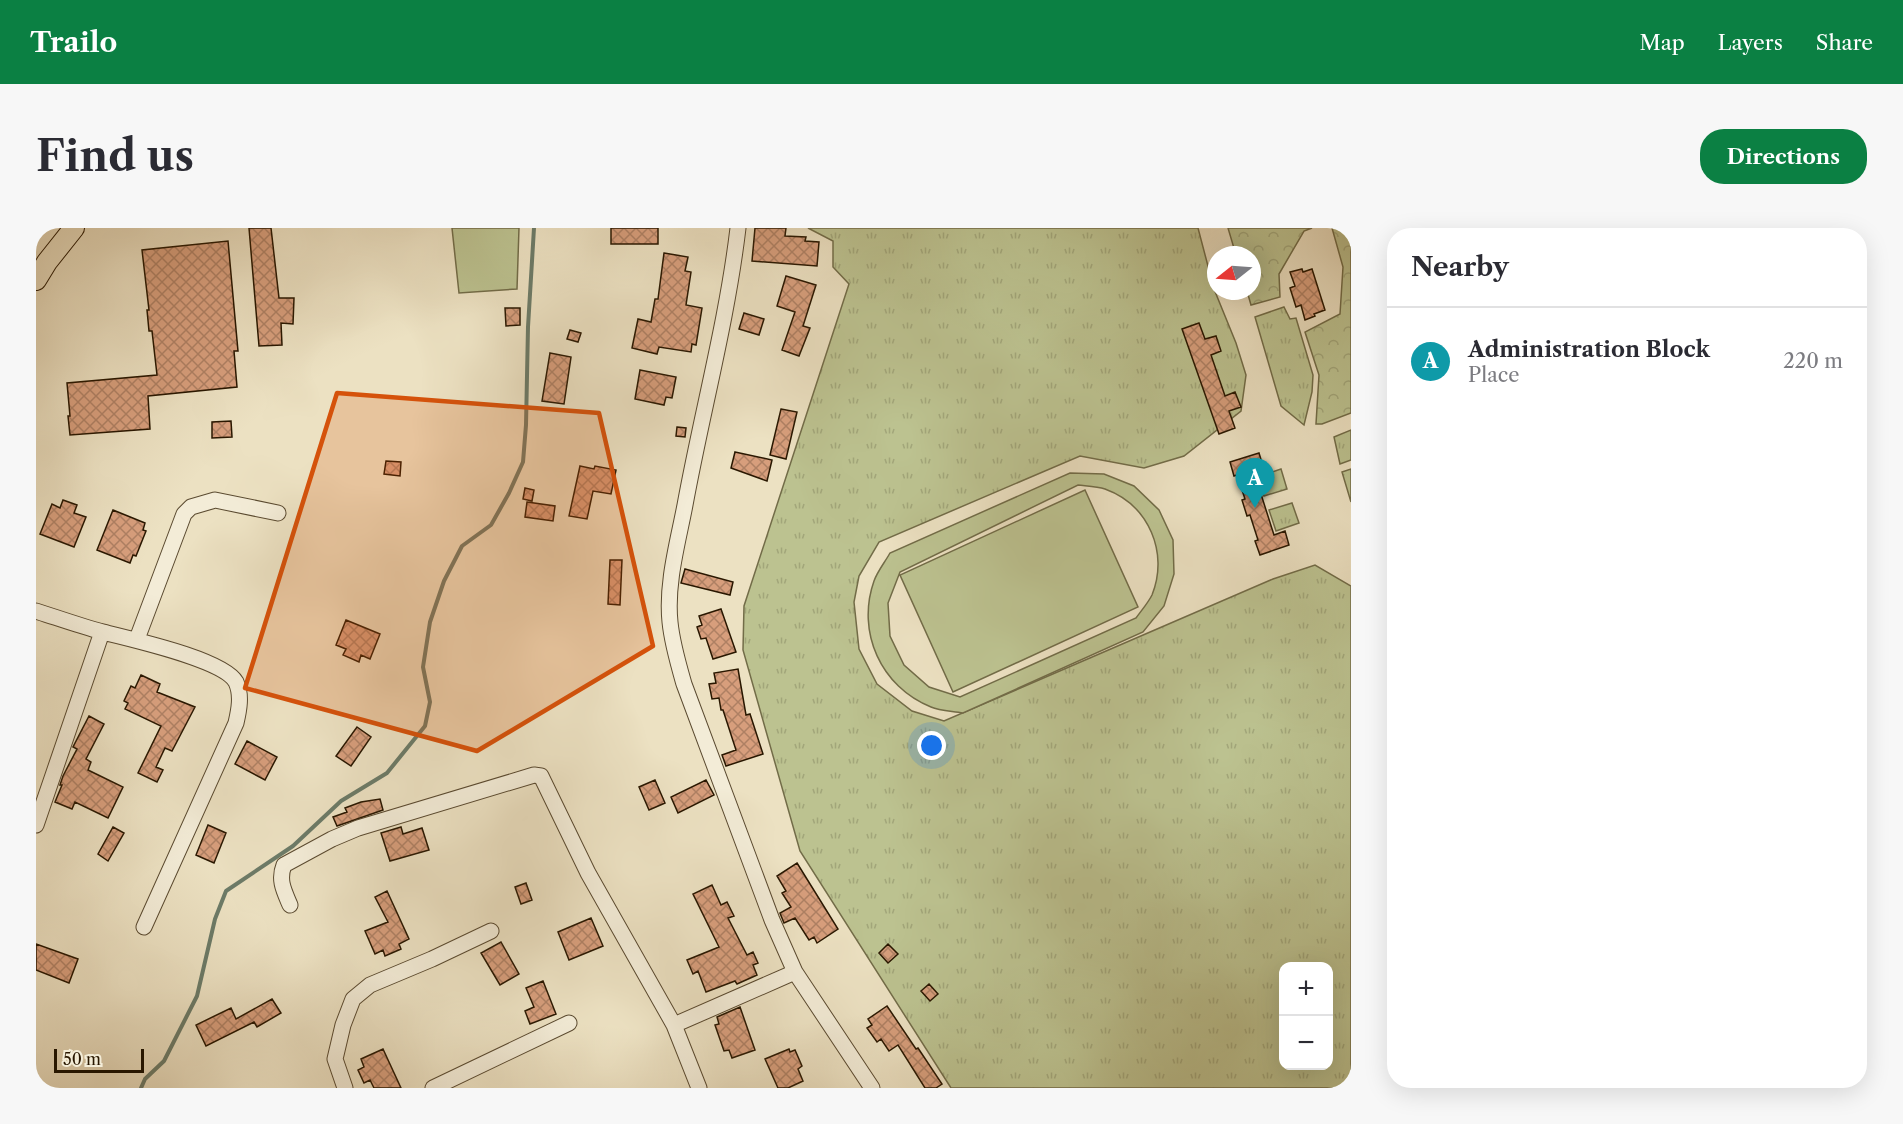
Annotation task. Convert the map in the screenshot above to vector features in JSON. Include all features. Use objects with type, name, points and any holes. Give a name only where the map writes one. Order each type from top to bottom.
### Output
[{"type":"main road","points":[[36,280],[74,228]]},
{"type":"street","points":[[738,228],[732,280],[675,556],[671,584],[670,620],[675,653],[684,684],[772,920],[795,972],[872,1088]]},
{"type":"street","points":[[137,639],[184,514],[191,507],[215,500],[278,513]]},
{"type":"street","points":[[36,611],[102,632],[137,639],[218,666],[235,681],[240,702],[236,723],[144,927]]},
{"type":"street","points":[[36,825],[102,632]]},
{"type":"street","points":[[290,905],[281,882],[284,865],[332,839],[358,828],[490,788],[534,775],[541,776],[588,873],[674,1025],[699,1088]]},
{"type":"street","points":[[345,1088],[335,1059],[352,999],[370,985],[491,931]]},
{"type":"street","points":[[674,1025],[795,972]]},
{"type":"street","points":[[433,1088],[569,1023]]},
{"type":"highlighted area","points":[[337,393],[599,413],[653,646],[477,751],[245,688]]},
{"type":"green space","points":[[452,228],[519,228],[517,289],[459,293]]},
{"type":"green space","points":[[808,228],[1198,228],[1207,262],[1207,300],[1218,300],[1246,375],[1241,411],[1184,456],[1144,468],[1080,456],[879,542],[859,576],[854,602],[859,649],[877,684],[912,711],[944,721],[1273,579],[1315,565],[1351,586],[1351,1088],[951,1088],[800,851],[743,650],[744,606],[849,284],[833,267],[833,241]]},
{"type":"green space","points":[[1228,228],[1312,228],[1304,231],[1279,274],[1280,297],[1251,305],[1250,300],[1261,300],[1261,246],[1233,246]]},
{"type":"green space","points":[[1332,228],[1351,228],[1351,413],[1316,424],[1319,375],[1305,332],[1340,314],[1343,267]]},
{"type":"green space","points":[[1284,307],[1290,319],[1296,318],[1313,375],[1312,392],[1304,425],[1281,406],[1255,317]]},
{"type":"green space","points":[[1351,430],[1351,460],[1340,464],[1334,437]]},
{"type":"green space","points":[[1281,469],[1287,489],[1264,496],[1258,477]]},
{"type":"green space","points":[[1351,469],[1351,502],[1342,472]]},
{"type":"green space","points":[[1070,473],[1104,474],[1134,486],[1159,510],[1173,540],[1174,574],[1164,606],[1143,632],[963,713],[935,708],[913,698],[886,672],[877,656],[868,619],[869,600],[875,578],[890,553]],"holes":[[[1078,485],[1102,488],[1120,496],[1144,518],[1151,532],[1156,547],[1157,579],[1152,595],[1136,618],[960,697],[929,687],[904,665],[890,636],[888,603],[900,572]]]},
{"type":"green space","points":[[1085,490],[1138,607],[953,692],[900,575]]},
{"type":"green space","points":[[1292,503],[1299,523],[1276,531],[1269,510]]},
{"type":"building","points":[[249,228],[271,228],[279,298],[294,298],[293,324],[281,323],[282,345],[259,346]]},
{"type":"building","points":[[611,228],[658,228],[658,244],[611,244]]},
{"type":"building","points":[[755,228],[786,228],[785,236],[806,237],[805,241],[819,242],[817,266],[752,261]]},
{"type":"building","points":[[228,241],[238,351],[234,351],[237,387],[148,396],[150,429],[70,435],[67,383],[157,375],[152,331],[149,331],[147,310],[149,310],[142,250]]},
{"type":"building","points":[[664,253],[688,257],[685,271],[691,272],[686,305],[702,308],[696,345],[692,344],[691,352],[659,347],[657,354],[632,348],[638,319],[651,322],[655,299],[658,299]]},
{"type":"building","points":[[1302,269],[1303,272],[1312,269],[1325,310],[1305,320],[1301,305],[1296,307],[1290,288],[1295,286],[1290,272]]},
{"type":"building","points":[[786,276],[816,285],[803,326],[810,328],[799,356],[782,350],[795,312],[777,306]]},
{"type":"building","points":[[505,308],[520,308],[520,325],[506,326]]},
{"type":"building","points":[[744,313],[764,319],[759,335],[739,329]]},
{"type":"building","points":[[1199,323],[1205,339],[1216,336],[1221,351],[1211,355],[1225,396],[1235,392],[1241,407],[1229,411],[1235,428],[1219,434],[1182,329]]},
{"type":"building","points":[[570,330],[581,333],[578,342],[567,339]]},
{"type":"building","points":[[550,353],[571,357],[564,404],[542,401]]},
{"type":"building","points":[[640,370],[676,377],[672,398],[666,397],[664,405],[635,399]]},
{"type":"building","points":[[781,409],[797,412],[786,459],[770,455]]},
{"type":"building","points":[[231,421],[232,437],[212,438],[212,422]]},
{"type":"building","points":[[677,427],[686,428],[685,437],[676,436]]},
{"type":"building","points":[[735,452],[772,460],[767,481],[731,468]]},
{"type":"building","points":[[1259,453],[1263,466],[1253,469],[1274,535],[1285,531],[1289,545],[1260,555],[1250,515],[1247,516],[1242,500],[1245,499],[1230,462]]},
{"type":"building","points":[[386,461],[401,462],[400,476],[384,474]]},
{"type":"building","points":[[580,466],[616,470],[611,494],[593,491],[587,519],[569,516]]},
{"type":"building","points":[[525,488],[534,490],[532,501],[523,499]]},
{"type":"building","points":[[63,500],[77,505],[74,513],[86,517],[74,547],[40,534],[52,504],[60,508]]},
{"type":"building","points":[[527,502],[555,506],[553,521],[525,517]]},
{"type":"building","points":[[113,510],[145,523],[143,530],[146,531],[136,556],[133,555],[130,563],[97,550]]},
{"type":"building","points":[[610,560],[622,560],[620,605],[608,604]]},
{"type":"building","points":[[685,569],[733,582],[730,595],[681,583]]},
{"type":"building","points":[[721,609],[736,652],[713,659],[706,638],[701,639],[697,627],[702,625],[699,616]]},
{"type":"building","points":[[346,620],[380,634],[370,659],[361,655],[359,662],[343,655],[346,649],[336,645]]},
{"type":"building","points":[[738,669],[746,715],[750,714],[763,754],[726,766],[722,755],[736,750],[723,710],[721,710],[719,698],[712,699],[709,684],[716,683],[714,673]]},
{"type":"building","points":[[141,675],[160,684],[157,692],[195,707],[172,751],[165,748],[156,767],[163,770],[157,782],[138,773],[161,726],[125,709],[128,703],[124,701],[131,686],[135,688]]},
{"type":"building","points":[[89,716],[104,724],[86,759],[91,762],[88,770],[123,787],[108,818],[75,802],[72,809],[55,802],[63,776],[77,749],[73,747]]},
{"type":"building","points":[[357,727],[371,737],[351,766],[336,756]]},
{"type":"building","points":[[247,741],[277,757],[265,780],[235,764]]},
{"type":"building","points":[[655,780],[665,803],[649,810],[639,787]]},
{"type":"building","points":[[706,780],[714,795],[678,813],[671,797]]},
{"type":"building","points":[[380,799],[383,810],[337,826],[333,817],[347,812],[345,808],[361,802]]},
{"type":"building","points":[[208,825],[226,833],[214,863],[196,855]]},
{"type":"building","points":[[113,827],[124,833],[108,861],[98,854]]},
{"type":"building","points":[[401,827],[403,834],[422,828],[429,850],[390,861],[381,833]]},
{"type":"building","points":[[797,863],[838,929],[817,943],[814,937],[809,940],[795,918],[784,923],[780,913],[791,907],[782,893],[786,891],[777,876]]},
{"type":"building","points":[[526,883],[532,900],[521,904],[515,887]]},
{"type":"building","points":[[712,885],[721,905],[727,902],[734,916],[728,918],[747,955],[753,952],[758,963],[753,965],[757,975],[737,984],[735,981],[706,992],[698,971],[693,974],[687,960],[719,947],[693,894]]},
{"type":"building","points":[[387,891],[409,939],[399,944],[401,949],[385,956],[383,950],[375,954],[365,931],[388,922],[375,897]]},
{"type":"building","points":[[591,918],[603,946],[569,960],[558,932]]},
{"type":"building","points":[[501,942],[519,974],[500,985],[481,953]]},
{"type":"building","points":[[36,944],[78,959],[69,983],[36,970]]},
{"type":"building","points":[[888,944],[898,954],[888,963],[879,953]]},
{"type":"building","points":[[543,981],[556,1014],[530,1024],[525,1011],[534,1007],[526,988]]},
{"type":"building","points":[[929,984],[938,994],[930,1001],[921,991]]},
{"type":"building","points":[[272,999],[281,1013],[257,1027],[254,1022],[206,1046],[196,1025],[231,1008],[236,1019]]},
{"type":"building","points":[[887,1006],[942,1084],[936,1088],[925,1088],[898,1045],[889,1051],[881,1039],[877,1042],[867,1028],[872,1025],[868,1019]]},
{"type":"building","points":[[740,1007],[755,1050],[732,1058],[729,1050],[724,1051],[715,1025],[719,1024],[717,1017]]},
{"type":"building","points":[[383,1049],[401,1088],[374,1088],[370,1080],[364,1083],[358,1070],[364,1067],[361,1059]]},
{"type":"building","points":[[789,1049],[790,1052],[795,1050],[802,1066],[798,1069],[803,1081],[788,1088],[778,1088],[765,1059]]},
{"type":"waterway","points":[[141,1088],[145,1079],[164,1061],[197,996],[215,919],[226,891],[293,846],[341,801],[387,773],[425,726],[430,702],[423,667],[430,622],[444,581],[462,546],[491,525],[523,462],[534,228]]},
{"type":"place","name":"Administration Block","points":[[1255,508]]}]
